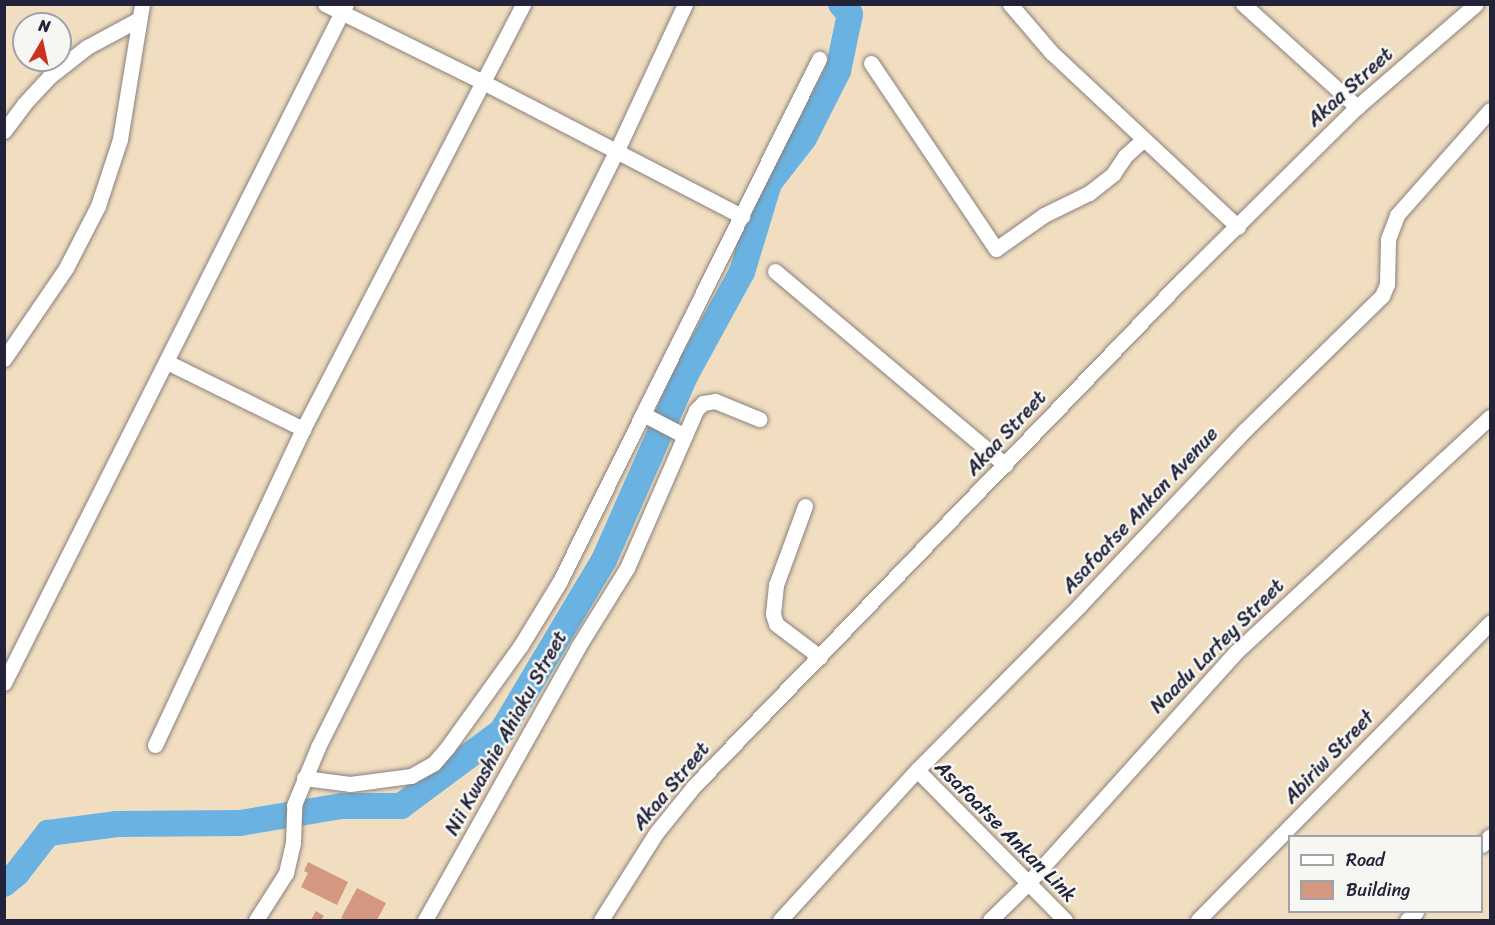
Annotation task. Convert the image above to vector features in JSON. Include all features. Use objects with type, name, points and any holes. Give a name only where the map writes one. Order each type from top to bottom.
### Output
[{"type":"street","points":[[325,4],[343,9],[742,216]]},
{"type":"street","points":[[155,746],[303,429],[522,4]]},
{"type":"street","points":[[256,921],[286,873],[294,831],[294,806],[304,778],[617,150],[685,4]]},
{"type":"street","points":[[1010,4],[1051,52],[1238,227]]},
{"type":"street","points":[[1243,4],[1312,63],[1357,107]]},
{"type":"street","name":"Akaa Street","points":[[601,921],[650,842],[694,786],[1181,280],[1238,227],[1357,107],[1476,4]]},
{"type":"street","points":[[4,683],[343,9]]},
{"type":"street","points":[[4,131],[24,104],[50,76],[87,47],[140,12]]},
{"type":"street","points":[[4,359],[66,268],[98,206],[120,139],[140,12]]},
{"type":"street","points":[[304,778],[350,784],[411,776],[434,763],[521,645],[560,581],[648,416],[819,59]]},
{"type":"street","points":[[871,63],[996,249],[1044,215],[1089,193],[1113,174],[1125,156],[1144,139]]},
{"type":"street","name":"Asafoatse Ankan Avenue","points":[[780,921],[917,770],[1080,605],[1244,431],[1382,296],[1387,284],[1388,239],[1397,215],[1491,110]]},
{"type":"street","points":[[775,271],[1005,465]]},
{"type":"street","points":[[167,362],[303,429]]},
{"type":"street","name":"Nii Kwashie Ahiaku Street","points":[[425,921],[578,647],[627,568],[679,433],[703,403],[715,400],[759,419]]},
{"type":"street","points":[[648,416],[679,433]]},
{"type":"street","name":"Naadu Lartey Street","points":[[990,921],[1028,883],[1236,652],[1491,417]]},
{"type":"street","points":[[805,506],[776,585],[773,614],[776,624],[820,657]]},
{"type":"street","name":"Abiriw Street","points":[[1198,921],[1490,624]]},
{"type":"street","name":"Asafoatse Ankan Link","points":[[917,770],[1065,921]]},
{"type":"building","points":[[308,862],[348,882],[337,905],[301,887],[308,873],[304,871]]},
{"type":"building","points":[[357,888],[386,903],[377,920],[341,918]]},
{"type":"building","points":[[316,911],[324,916],[321,920],[311,920]]},
{"type":"waterway","points":[[4,884],[17,873],[48,833],[117,824],[240,823],[342,806],[401,806],[502,731],[604,560],[685,376],[742,272],[769,183],[804,138],[838,71],[850,14],[841,4]]}]
